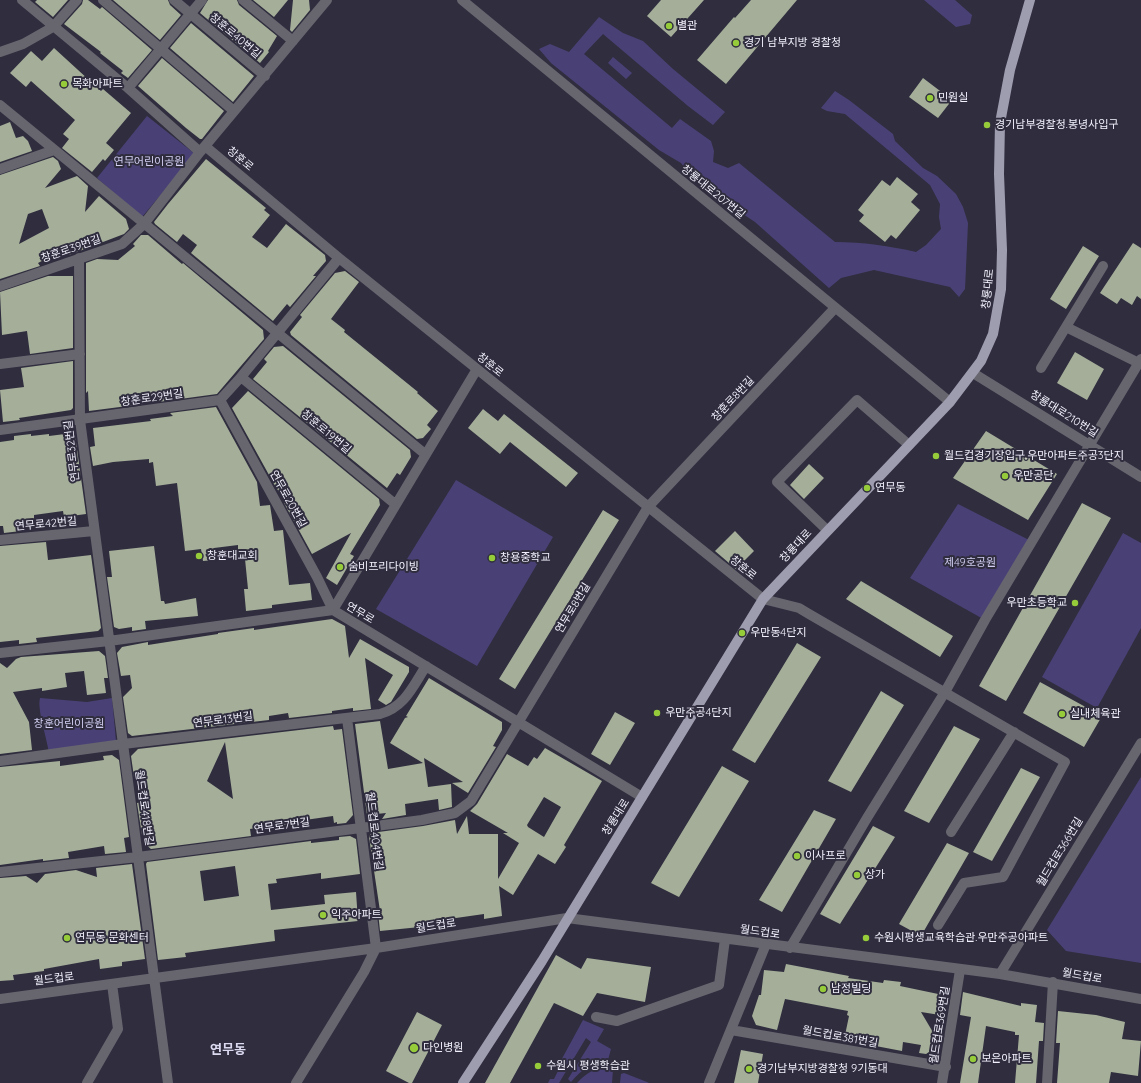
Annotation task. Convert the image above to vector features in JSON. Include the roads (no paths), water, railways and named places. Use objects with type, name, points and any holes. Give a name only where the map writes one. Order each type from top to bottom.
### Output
[{"type":"main road","name":"창룡대로","points":[[463,1083],[542,961],[763,599],[950,402],[973,373],[987,349],[993,334],[997,317],[1002,270],[999,174],[1000,123],[1010,70],[1030,0]]},
{"type":"street","name":"창훈로","points":[[22,0],[203,149],[763,599]]},
{"type":"street","points":[[0,52],[23,44],[53,27],[78,0]]},
{"type":"street","points":[[103,0],[162,48],[234,111]]},
{"type":"street","name":"창훈로40번길","points":[[174,0],[265,76]]},
{"type":"street","points":[[128,88],[202,0]]},
{"type":"street","points":[[243,0],[293,41]]},
{"type":"street","name":"창룡대로207번길","points":[[462,0],[950,402]]},
{"type":"street","points":[[203,149],[265,76],[323,1]]},
{"type":"street","points":[[0,105],[425,454]]},
{"type":"street","name":"창훈로39번길","points":[[0,286],[122,244],[144,224],[203,149]]},
{"type":"street","points":[[0,169],[54,150]]},
{"type":"street","name":"연무로32번길","points":[[79,258],[80,420],[108,641]]},
{"type":"street","points":[[220,400],[241,377],[339,258]]},
{"type":"street","points":[[1042,368],[1103,266]]},
{"type":"street","name":"창훈로8번길","points":[[648,507],[835,308]]},
{"type":"street","points":[[790,948],[866,818],[945,692],[984,620],[1140,361],[1066,327]]},
{"type":"street","points":[[0,364],[80,354]]},
{"type":"street","points":[[332,610],[477,369]]},
{"type":"street","name":"창룡대로210번길","points":[[973,373],[1141,477]]},
{"type":"street","name":"창훈로19번길","points":[[241,377],[395,504]]},
{"type":"street","name":"창훈로29번길","points":[[0,430],[220,400]]},
{"type":"street","name":"연무로20번길","points":[[220,400],[317,576],[332,610]]},
{"type":"street","points":[[827,530],[777,482],[857,400],[909,444]]},
{"type":"street","name":"연무로8번길","points":[[518,721],[648,507]]},
{"type":"street","name":"연무로42번길","points":[[0,540],[94,532]]},
{"type":"street","points":[[763,599],[804,611],[1065,762],[1002,877],[964,883],[938,925]]},
{"type":"street","name":"연무로","points":[[0,653],[108,641],[332,610],[642,797]]},
{"type":"street","name":"월드컵로418번길","points":[[108,641],[155,978]]},
{"type":"street","name":"연무로13번길","points":[[0,761],[123,744],[380,714],[392,711],[403,701],[426,666]]},
{"type":"street","name":"월드컵로404번길","points":[[347,718],[376,948]]},
{"type":"street","name":"연무로7번길","points":[[0,872],[138,857],[361,828],[455,813],[471,801],[518,721]]},
{"type":"street","points":[[951,832],[1014,732]]},
{"type":"street","name":"월드컵로366번길","points":[[1000,974],[1141,742]]},
{"type":"street","name":"월드컵로","points":[[0,999],[376,948],[567,918],[1000,974],[1053,982],[1141,999]]},
{"type":"street","points":[[596,1017],[617,1021],[719,985],[725,939]]},
{"type":"street","points":[[709,1083],[766,944]]},
{"type":"street","points":[[296,1083],[364,972],[376,948]]},
{"type":"street","name":"월드컵로369번길","points":[[942,1083],[946,1067],[960,970]]},
{"type":"street","points":[[155,978],[168,1083]]},
{"type":"street","points":[[1047,1083],[1053,982]]},
{"type":"street","points":[[87,1083],[118,1029],[112,984]]},
{"type":"street","name":"월드컵로381번길","points":[[731,1030],[946,1067]]},
{"type":"place","name":"별관","points":[[669,26]]},
{"type":"place","name":"경기 남부지방 경찰청","points":[[736,43]]},
{"type":"place","name":"목화아파트","points":[[64,84]]},
{"type":"place","name":"민원실","points":[[930,98]]},
{"type":"place","name":"경기남부경찰청.봉녕사입구","points":[[987,125]]},
{"type":"place","name":"월드컵경기장입구.우만아파트주공3단지","points":[[936,456]]},
{"type":"place","name":"우만공단","points":[[1005,476]]},
{"type":"place","name":"연무동","points":[[867,488]]},
{"type":"place","name":"창훈대교회","points":[[199,556]]},
{"type":"place","name":"창용중학교","points":[[492,558]]},
{"type":"place","name":"숨비프리다이빙","points":[[340,567]]},
{"type":"place","name":"우만초등학교","points":[[1075,603]]},
{"type":"place","name":"우만동4단지","points":[[742,633]]},
{"type":"place","name":"우만주공4단지","points":[[657,713]]},
{"type":"place","name":"실내체육관","points":[[1062,714]]},
{"type":"place","name":"이사프로","points":[[797,856]]},
{"type":"place","name":"상가","points":[[857,875]]},
{"type":"place","name":"익주아파트","points":[[323,915]]},
{"type":"place","name":"연무동 문화센터","points":[[67,938]]},
{"type":"place","name":"수원시평생교육학습관.우만주공아파트","points":[[866,938]]},
{"type":"place","name":"남정빌딩","points":[[823,989]]},
{"type":"place","name":"다인병원","points":[[414,1048]]},
{"type":"place","name":"보은아파트","points":[[973,1059]]},
{"type":"place","name":"수원시 평생학습관","points":[[538,1066]]},
{"type":"place","name":"경기남부지방경찰청 9기동대","points":[[749,1069]]},
{"type":"district","name":"연무동","points":[[228,1050]]},
{"type":"park label","name":"연무어린이공원","points":[[149,162]]},
{"type":"park label","name":"제49호공원","points":[[970,563]]},
{"type":"park label","name":"창훈어린이공원","points":[[69,724]]}]
